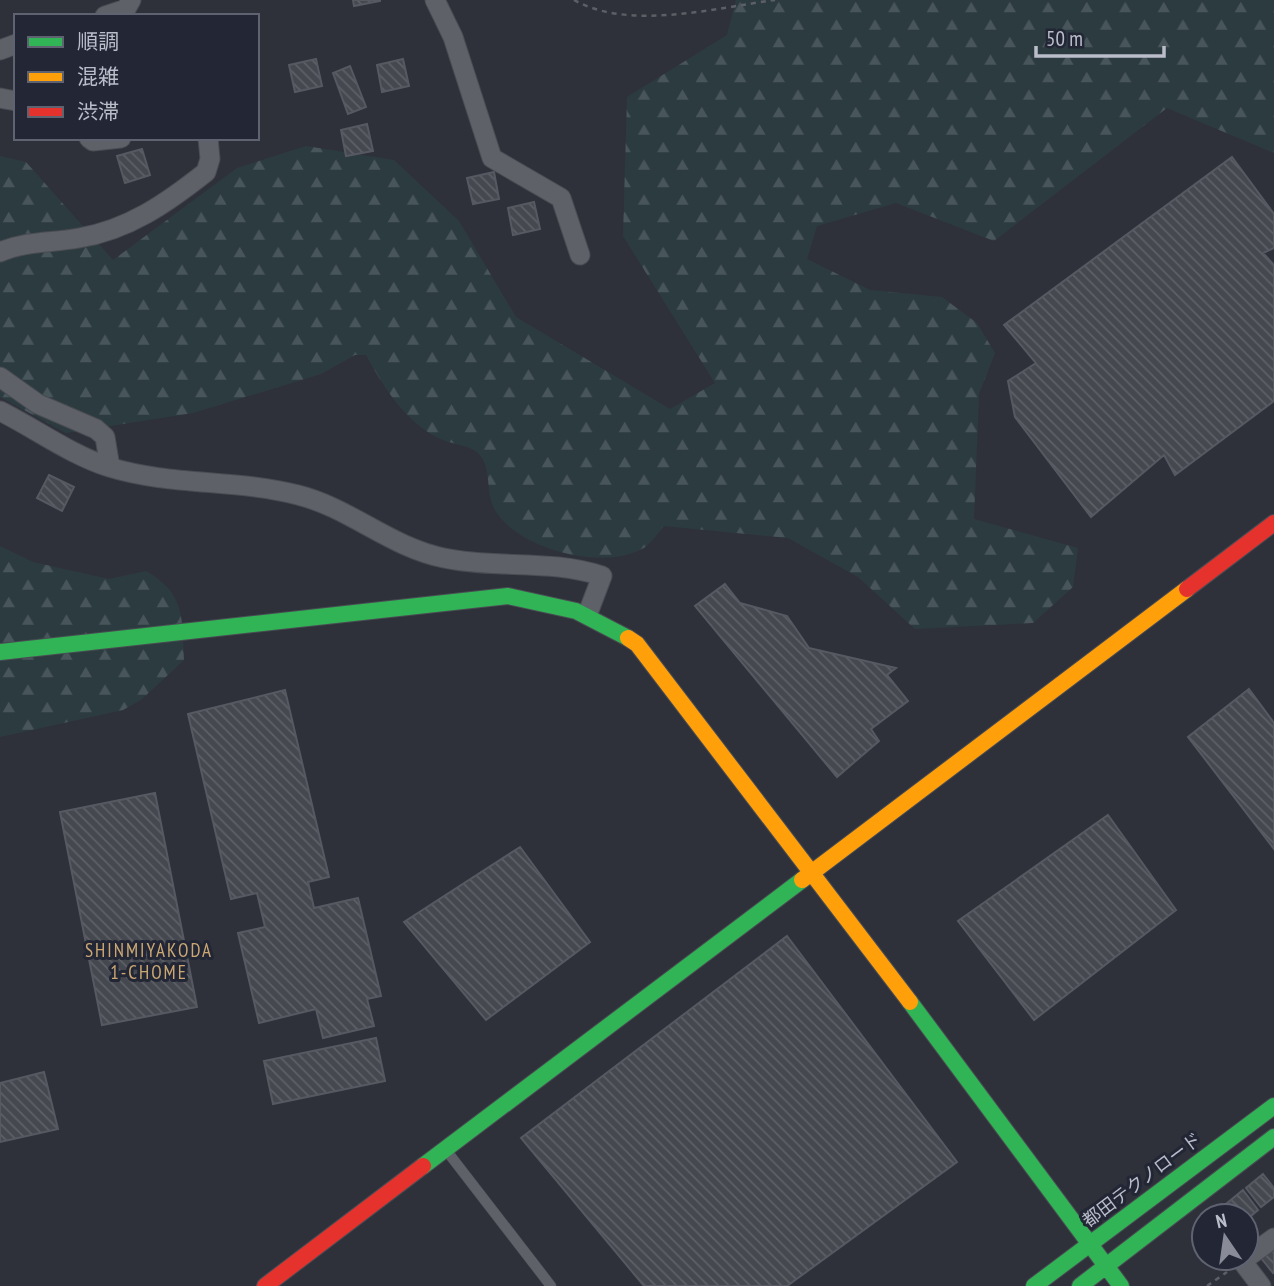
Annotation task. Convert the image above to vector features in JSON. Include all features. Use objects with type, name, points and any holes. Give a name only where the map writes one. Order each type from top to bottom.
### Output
[{"type":"street","points":[[111,14],[126,9],[131,0]]},
{"type":"street","points":[[435,0],[453,37],[492,158],[561,198],[580,255]]},
{"type":"street","points":[[0,252],[16,245],[77,239],[126,226],[206,172],[209,159],[208,140]]},
{"type":"street","points":[[0,377],[37,404],[96,429],[105,436],[110,467]]},
{"type":"street","points":[[0,411],[84,457],[110,467],[195,482],[300,495],[345,515],[395,543],[444,558],[578,568],[602,576],[589,613]]},
{"type":"street","points":[[265,1286],[1274,523]]},
{"type":"street","points":[[0,652],[508,596],[546,600],[589,613],[637,644],[813,872],[1121,1286]]},
{"type":"street","name":"都田テクノロード","points":[[1034,1286],[1274,1106]]},
{"type":"street","points":[[1080,1286],[1274,1137]]},
{"type":"street","points":[[1250,1272],[1261,1286]]},
{"type":"lane","points":[[446,1150],[551,1286]]},
{"type":"path","points":[[574,0],[593,11],[622,17],[775,0]]},
{"type":"path","points":[[1207,1286],[1227,1272]]},
{"type":"green space","points":[[736,0],[1274,0],[1274,153],[1167,108],[994,241],[896,203],[817,226],[807,259],[870,290],[942,297],[977,323],[995,353],[979,394],[974,519],[1078,548],[1073,587],[1033,623],[915,629],[858,577],[788,538],[664,526],[645,547],[625,555],[584,557],[540,545],[520,535],[494,508],[486,469],[480,455],[470,448],[443,440],[418,425],[389,392],[366,355],[355,355],[321,374],[193,413],[66,433],[0,397],[0,156],[26,162],[113,260],[237,168],[306,146],[394,160],[459,221],[516,317],[670,409],[715,383],[623,236],[627,97],[727,35]]},
{"type":"green space","points":[[0,546],[33,562],[109,579],[146,571],[169,589],[175,598],[182,620],[184,660],[141,700],[123,710],[0,737]]},
{"type":"building","points":[[353,0],[380,0],[380,1],[354,6]]},
{"type":"building","points":[[316,59],[322,86],[295,92],[289,65]]},
{"type":"building","points":[[403,59],[409,86],[382,92],[377,65]]},
{"type":"building","points":[[350,66],[366,107],[348,114],[333,73]]},
{"type":"building","points":[[367,124],[373,151],[346,156],[341,130]]},
{"type":"building","points":[[142,149],[150,175],[125,183],[117,156]]},
{"type":"building","points":[[1232,157],[1274,214],[1274,248],[1263,253],[1274,265],[1274,401],[1175,475],[1164,455],[1091,517],[1015,417],[1008,381],[1036,363],[1004,325]]},
{"type":"building","points":[[494,172],[499,199],[473,204],[467,178]]},
{"type":"building","points":[[534,202],[540,229],[513,235],[508,208]]},
{"type":"building","points":[[49,475],[74,487],[62,511],[37,498]]},
{"type":"building","points":[[725,584],[740,603],[787,616],[809,648],[896,668],[887,675],[908,701],[871,729],[879,741],[837,777],[695,606]]},
{"type":"building","points":[[1249,689],[1274,723],[1274,849],[1188,737]]},
{"type":"building","points":[[285,690],[329,877],[308,882],[314,908],[358,898],[381,996],[367,999],[374,1026],[323,1038],[316,1009],[259,1023],[238,933],[265,927],[257,893],[231,899],[188,714]]},
{"type":"building","points":[[155,793],[197,1007],[102,1025],[60,812]]},
{"type":"building","points":[[1108,815],[1176,910],[1034,1020],[958,921]]},
{"type":"building","points":[[520,847],[590,942],[486,1020],[404,922]]},
{"type":"building","points":[[787,936],[957,1162],[787,1286],[644,1286],[521,1138]]},
{"type":"building","points":[[376,1038],[385,1081],[273,1104],[264,1061]]},
{"type":"building","points":[[44,1072],[58,1129],[0,1142],[0,1083]]},
{"type":"building","points":[[1263,1174],[1274,1188],[1274,1197],[1261,1207],[1260,1202],[1246,1188]]},
{"type":"building","points":[[1243,1190],[1252,1202],[1228,1202]]},
{"type":"building","points":[[1274,1248],[1274,1272],[1273,1273],[1261,1258]]},
{"type":"traffic: fast","points":[[0,652],[508,596],[576,611],[628,638]]},
{"type":"traffic: fast","points":[[423,1166],[802,880]]},
{"type":"traffic: fast","points":[[910,1002],[1121,1286]]},
{"type":"traffic: fast","points":[[1034,1286],[1274,1106]]},
{"type":"traffic: fast","points":[[1080,1286],[1274,1137]]},
{"type":"traffic: slow","points":[[802,880],[1187,589]]},
{"type":"traffic: slow","points":[[628,638],[637,644],[910,1002]]},
{"type":"traffic: jam","points":[[1187,589],[1274,523]]},
{"type":"traffic: jam","points":[[265,1286],[423,1166]]},
{"type":"district","name":"SHINMIYAKODA 1-CHOME","points":[[149,961]]}]
